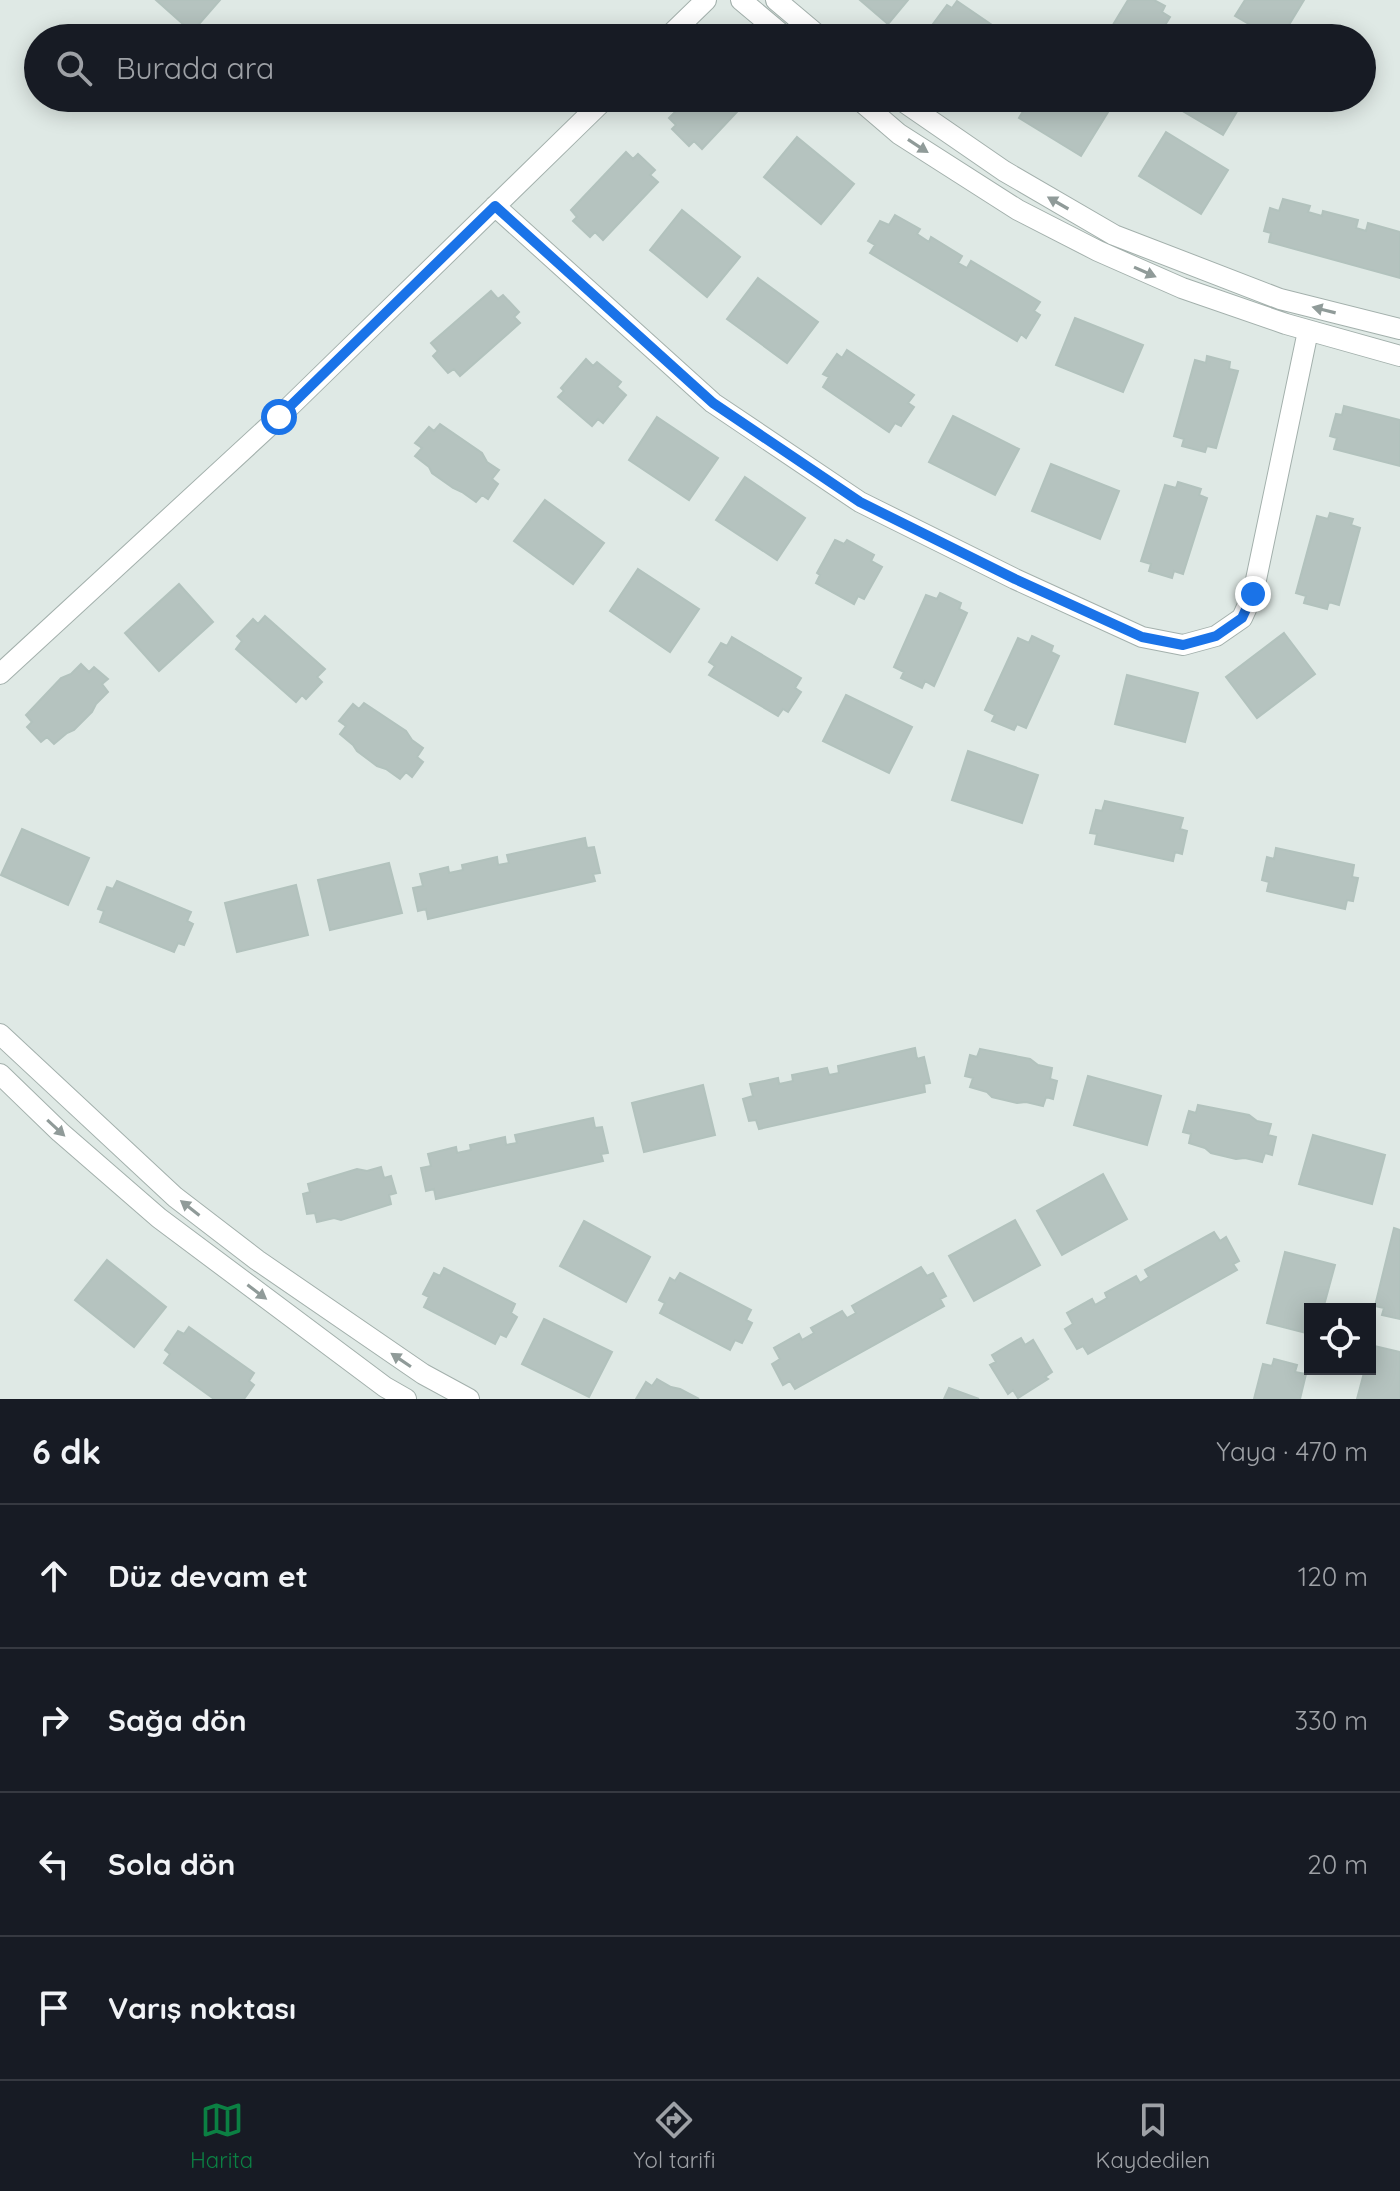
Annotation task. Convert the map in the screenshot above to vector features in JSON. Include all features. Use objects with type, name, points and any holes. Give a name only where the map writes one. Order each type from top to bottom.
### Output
[{"type":"street","points":[[681,24],[706,0]]},
{"type":"street","points":[[741,0],[769,24]]},
{"type":"street","points":[[776,0],[804,24]]},
{"type":"street","points":[[0,674],[279,417],[592,112]]},
{"type":"street","points":[[873,112],[899,134],[1018,210],[1098,251],[1182,288],[1308,331],[1400,356]]},
{"type":"street","points":[[918,112],[1004,171],[1114,235],[1280,299],[1400,329]]},
{"type":"street","points":[[495,206],[713,403],[860,502],[1080,610],[1142,637],[1183,645],[1216,636],[1242,618],[1253,594],[1308,331]]},
{"type":"street","points":[[0,1034],[175,1197],[257,1260],[423,1374],[469,1399]]},
{"type":"street","points":[[0,1074],[60,1132],[159,1218],[385,1387],[406,1399]]},
{"type":"building","points":[[156,0],[220,0],[199,24],[183,24]]},
{"type":"building","points":[[860,0],[908,0],[888,24]]},
{"type":"building","points":[[1128,0],[1154,0],[1165,6],[1162,12],[1170,17],[1166,24],[1113,24]]},
{"type":"building","points":[[1245,0],[1304,0],[1289,24],[1249,24],[1235,16]]},
{"type":"building","points":[[957,1],[991,24],[933,24],[947,5],[952,8]]},
{"type":"building","points":[[675,112],[737,112],[702,149],[694,141],[689,146],[672,129],[676,125],[669,118]]},
{"type":"building","points":[[1023,112],[1108,112],[1081,156],[1019,118]]},
{"type":"building","points":[[1184,112],[1237,112],[1223,135]]},
{"type":"building","points":[[1166,132],[1228,170],[1201,214],[1139,176]]},
{"type":"building","points":[[797,137],[854,184],[821,224],[764,177]]},
{"type":"building","points":[[626,152],[633,159],[638,154],[655,170],[650,175],[658,182],[603,240],[595,232],[590,237],[573,221],[577,217],[571,210]]},
{"type":"building","points":[[1283,199],[1310,206],[1308,212],[1322,216],[1323,211],[1358,220],[1356,228],[1366,231],[1368,223],[1400,232],[1400,278],[1269,242],[1271,233],[1264,231],[1270,208],[1279,211]]},
{"type":"building","points":[[682,210],[740,257],[707,297],[650,250]]},
{"type":"building","points":[[895,215],[920,229],[917,234],[929,242],[931,237],[962,256],[958,263],[967,268],[971,261],[1040,302],[1034,311],[1040,315],[1026,338],[1021,334],[1017,341],[870,253],[875,245],[868,241],[880,221],[889,225]]},
{"type":"building","points":[[758,278],[818,322],[787,363],[727,319]]},
{"type":"building","points":[[491,291],[498,299],[503,295],[519,312],[514,317],[520,323],[460,376],[454,369],[448,373],[433,356],[438,351],[431,343]]},
{"type":"building","points":[[1075,318],[1143,345],[1123,392],[1056,365]]},
{"type":"building","points":[[847,350],[914,395],[908,403],[914,407],[901,426],[895,423],[889,432],[823,387],[829,377],[823,374],[837,354],[842,358]]},
{"type":"building","points":[[1207,356],[1230,362],[1229,369],[1238,371],[1216,448],[1207,446],[1205,452],[1182,446],[1184,439],[1174,436],[1195,360],[1206,363]]},
{"type":"building","points":[[586,359],[593,366],[597,362],[621,382],[617,387],[626,395],[603,423],[598,419],[592,426],[558,397],[564,391],[561,388]]},
{"type":"building","points":[[1344,406],[1400,420],[1400,466],[1334,449],[1337,438],[1330,436],[1336,414],[1342,415]]},
{"type":"building","points":[[953,416],[1019,449],[995,495],[929,462]]},
{"type":"building","points":[[657,417],[718,458],[689,500],[629,460]]},
{"type":"building","points":[[440,424],[482,453],[487,462],[499,470],[492,479],[498,484],[488,499],[482,495],[476,502],[432,473],[415,456],[422,448],[415,443],[429,427],[434,431]]},
{"type":"building","points":[[1051,464],[1119,491],[1100,539],[1032,511]]},
{"type":"building","points":[[745,477],[805,518],[777,560],[716,520]]},
{"type":"building","points":[[1178,482],[1201,489],[1199,495],[1207,498],[1183,574],[1174,571],[1172,578],[1149,571],[1151,564],[1141,561],[1165,485],[1176,488]]},
{"type":"building","points":[[545,500],[604,543],[573,584],[514,541]]},
{"type":"building","points":[[1330,513],[1353,519],[1351,525],[1360,528],[1339,605],[1329,602],[1327,609],[1304,603],[1306,596],[1296,593],[1317,516],[1328,519]]},
{"type":"building","points":[[835,540],[844,544],[847,540],[874,555],[871,561],[882,567],[864,599],[858,596],[854,604],[816,583],[820,575],[817,573]]},
{"type":"building","points":[[638,569],[699,609],[670,652],[610,611]]},
{"type":"building","points":[[179,584],[213,622],[159,671],[125,633]]},
{"type":"building","points":[[940,593],[961,603],[959,609],[967,613],[934,686],[925,681],[922,688],[901,678],[904,672],[894,667],[926,595],[937,599]]},
{"type":"building","points":[[265,616],[325,669],[317,677],[322,682],[306,699],[302,695],[296,702],[236,649],[242,641],[237,636],[253,619],[258,624]]},
{"type":"building","points":[[1284,633],[1315,674],[1257,718],[1226,677]]},
{"type":"building","points":[[1032,636],[1053,646],[1051,652],[1059,656],[1026,728],[1017,724],[1014,730],[992,721],[995,715],[985,710],[1018,638],[1029,643]]},
{"type":"building","points":[[732,637],[801,678],[795,688],[801,692],[788,712],[783,709],[778,716],[709,675],[715,666],[709,662],[721,643],[727,646]]},
{"type":"building","points":[[81,664],[89,672],[94,667],[108,679],[102,684],[108,692],[74,730],[54,744],[47,737],[41,742],[27,727],[32,722],[26,715],[61,678],[71,674]]},
{"type":"building","points":[[1127,675],[1198,693],[1185,742],[1115,724]]},
{"type":"building","points":[[846,695],[912,727],[889,773],[823,741]]},
{"type":"building","points":[[364,703],[406,731],[423,748],[417,757],[423,762],[412,777],[406,772],[400,779],[377,766],[340,734],[346,726],[339,721],[353,704],[359,709]]},
{"type":"building","points":[[968,751],[1038,775],[1022,823],[952,800]]},
{"type":"building","points":[[1105,801],[1183,818],[1180,829],[1187,831],[1182,854],[1175,852],[1173,861],[1095,844],[1097,834],[1090,833],[1096,810],[1102,811]]},
{"type":"building","points":[[22,829],[89,858],[68,905],[1,875]]},
{"type":"building","points":[[585,838],[587,848],[594,847],[600,873],[593,874],[595,881],[428,919],[426,909],[418,911],[413,888],[423,886],[420,874],[448,867],[449,873],[463,870],[462,865],[497,857],[498,865],[509,863],[507,855]]},
{"type":"building","points":[[1276,848],[1354,865],[1352,877],[1358,878],[1353,901],[1347,900],[1345,909],[1267,891],[1269,882],[1262,880],[1267,857],[1274,859]]},
{"type":"building","points":[[389,863],[402,913],[330,930],[318,880]]},
{"type":"building","points":[[117,881],[191,912],[187,921],[193,924],[184,945],[178,943],[174,952],[100,922],[104,911],[98,909],[107,887],[113,889]]},
{"type":"building","points":[[296,885],[308,935],[237,952],[225,903]]},
{"type":"building","points":[[915,1048],[917,1059],[924,1057],[930,1083],[924,1084],[925,1092],[759,1129],[756,1120],[749,1121],[743,1099],[753,1096],[750,1084],[778,1078],[779,1084],[793,1081],[792,1075],[827,1068],[829,1075],[839,1073],[838,1066]]},
{"type":"building","points":[[980,1049],[1030,1059],[1038,1065],[1052,1068],[1050,1079],[1057,1081],[1053,1099],[1046,1097],[1043,1106],[1017,1103],[970,1087],[973,1078],[965,1076],[970,1055],[977,1057]]},
{"type":"building","points":[[1088,1076],[1161,1096],[1147,1145],[1074,1125]]},
{"type":"building","points":[[703,1085],[715,1135],[644,1152],[632,1103]]},
{"type":"building","points":[[1198,1105],[1249,1115],[1257,1121],[1271,1124],[1268,1135],[1276,1137],[1272,1155],[1265,1153],[1262,1162],[1236,1159],[1189,1143],[1191,1134],[1183,1132],[1189,1111],[1196,1113]]},
{"type":"building","points":[[593,1118],[595,1128],[602,1127],[608,1153],[601,1154],[603,1161],[436,1199],[434,1189],[426,1191],[421,1168],[431,1166],[428,1154],[456,1147],[457,1153],[471,1150],[470,1145],[505,1137],[506,1145],[517,1143],[515,1135]]},
{"type":"building","points":[[1313,1135],[1385,1155],[1372,1204],[1299,1184]]},
{"type":"building","points":[[381,1167],[384,1178],[391,1176],[396,1193],[389,1195],[391,1204],[341,1220],[334,1218],[317,1222],[315,1213],[307,1214],[303,1194],[310,1192],[308,1184],[357,1169],[367,1171]]},
{"type":"building","points":[[1103,1174],[1127,1219],[1062,1255],[1037,1211]]},
{"type":"building","points":[[1015,1220],[1040,1265],[974,1301],[949,1256]]},
{"type":"building","points":[[584,1221],[650,1257],[626,1302],[560,1266]]},
{"type":"building","points":[[1394,1228],[1400,1230],[1400,1319],[1382,1315],[1384,1308],[1376,1306]]},
{"type":"building","points":[[1214,1232],[1220,1241],[1226,1237],[1239,1261],[1233,1264],[1237,1270],[1088,1354],[1083,1346],[1077,1349],[1065,1329],[1073,1324],[1067,1313],[1092,1299],[1095,1305],[1107,1298],[1105,1293],[1136,1276],[1140,1283],[1149,1277],[1145,1270]]},
{"type":"building","points":[[1285,1252],[1335,1265],[1325,1303],[1304,1303],[1304,1332],[1267,1323]]},
{"type":"building","points":[[107,1260],[166,1307],[134,1347],[75,1300]]},
{"type":"building","points":[[921,1267],[927,1276],[933,1273],[946,1296],[940,1299],[944,1306],[795,1389],[790,1381],[783,1385],[772,1364],[780,1359],[774,1348],[799,1334],[802,1340],[814,1333],[811,1328],[842,1311],[847,1318],[856,1313],[852,1306]]},
{"type":"building","points":[[444,1268],[515,1304],[511,1313],[517,1317],[506,1337],[500,1334],[495,1344],[424,1307],[429,1297],[423,1294],[434,1273],[440,1276]]},
{"type":"building","points":[[680,1273],[751,1310],[746,1320],[752,1323],[742,1343],[735,1340],[730,1350],[660,1313],[665,1303],[659,1300],[670,1278],[675,1281]]},
{"type":"building","points":[[544,1319],[612,1352],[589,1397],[522,1364]]},
{"type":"building","points":[[189,1327],[254,1373],[249,1381],[254,1385],[244,1399],[214,1399],[164,1363],[170,1354],[165,1350],[178,1331],[184,1334]]},
{"type":"building","points":[[1021,1338],[1025,1345],[1033,1340],[1052,1372],[1045,1377],[1048,1379],[1018,1398],[1013,1390],[1008,1394],[990,1365],[996,1362],[992,1355]]},
{"type":"building","points":[[1376,1346],[1400,1352],[1400,1399],[1357,1399],[1363,1375],[1376,1375]]},
{"type":"building","points":[[1274,1359],[1297,1365],[1295,1372],[1306,1375],[1300,1399],[1254,1399],[1263,1364],[1272,1366]]},
{"type":"building","points":[[657,1379],[699,1399],[636,1399],[646,1382],[652,1386]]},
{"type":"building","points":[[949,1388],[979,1399],[944,1399]]},
{"type":"route","points":[[279,417],[495,206],[713,403],[860,502],[1015,579],[1142,637],[1183,645],[1216,636],[1242,618],[1253,594]]}]
